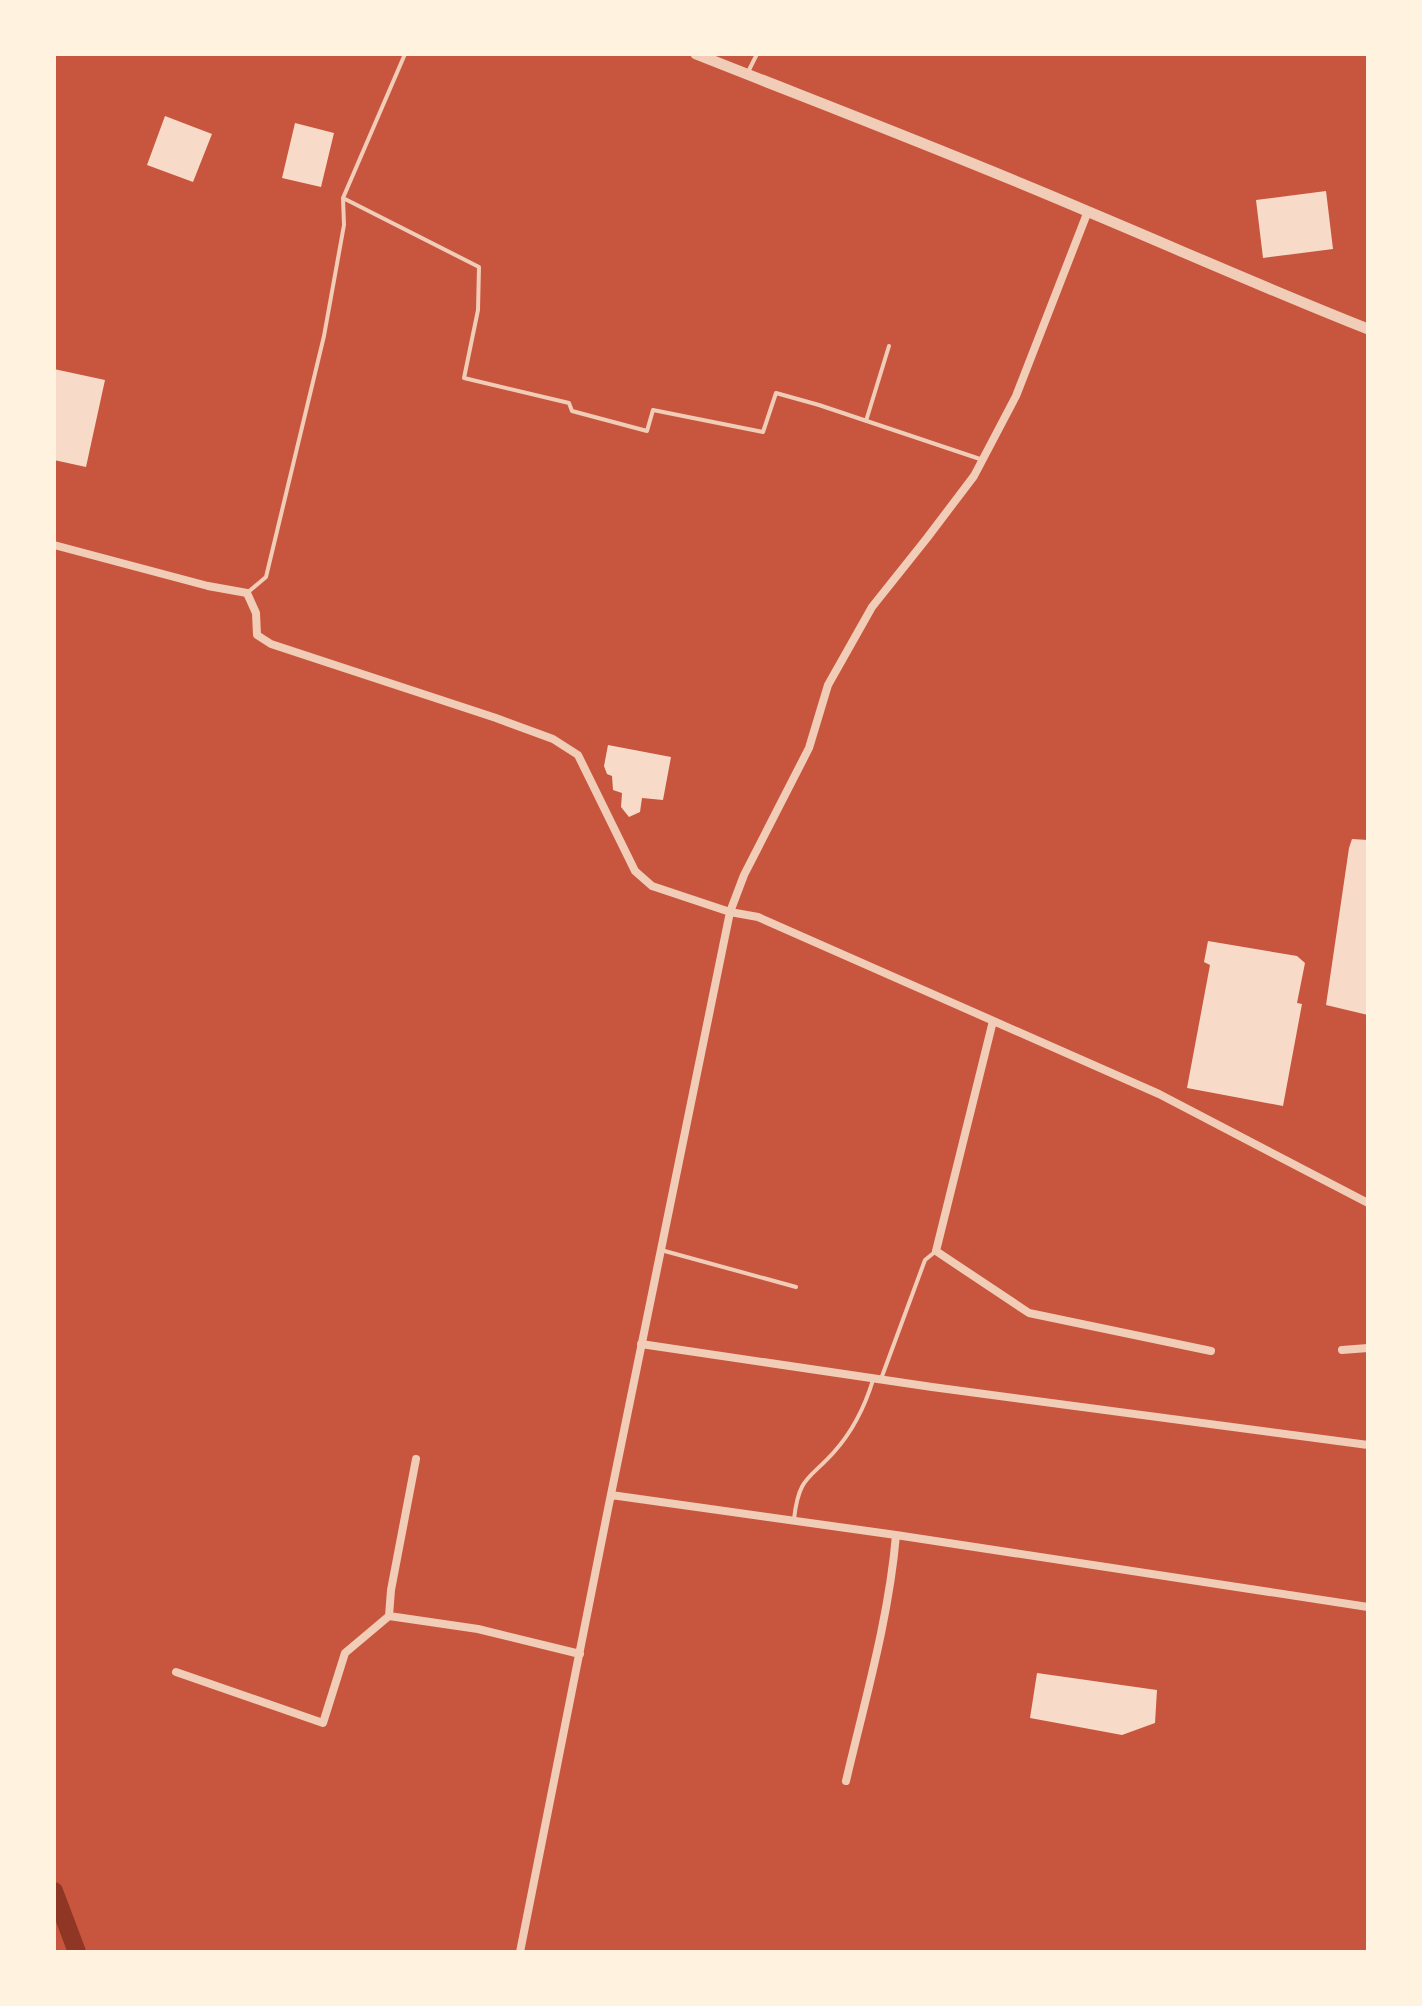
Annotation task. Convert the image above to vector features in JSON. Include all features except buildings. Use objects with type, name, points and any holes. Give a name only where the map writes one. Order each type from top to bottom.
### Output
[{"type":"street","points":[[696,54],[1088,211],[1275,293],[1368,329]]},
{"type":"street","points":[[520,1952],[730,912],[744,875],[809,748],[828,685],[872,607],[974,476],[1016,396],[1088,211]]},
{"type":"street","points":[[54,545],[208,586],[247,593],[256,613],[257,635],[271,644],[553,739],[578,755],[635,871],[652,886],[730,912],[758,917],[1159,1094],[1368,1203]]},
{"type":"street","points":[[993,1021],[936,1251],[1029,1313],[1211,1351]]},
{"type":"street","points":[[641,1344],[1368,1445]]},
{"type":"street","points":[[1342,1350],[1368,1348]]},
{"type":"street","points":[[176,1672],[323,1723],[345,1653],[389,1616],[391,1590],[416,1459]]},
{"type":"street","points":[[611,1495],[1368,1607]]},
{"type":"street","points":[[846,1781],[882,1628],[896,1535]]},
{"type":"street","points":[[389,1616],[478,1629],[580,1654]]},
{"type":"lane","points":[[247,593],[266,577],[324,336],[344,225],[343,198],[405,54]]},
{"type":"lane","points":[[747,74],[757,54]]},
{"type":"lane","points":[[343,198],[479,267],[478,310],[464,378],[569,403],[572,411],[647,431],[653,410],[763,432],[776,393],[983,460]]},
{"type":"lane","points":[[866,421],[889,346]]},
{"type":"lane","points":[[661,1250],[796,1287]]},
{"type":"lane","points":[[794,1520],[796,1499],[802,1484],[836,1450],[867,1400],[925,1260],[936,1251]]},
{"type":"waterway","points":[[54,1891],[77,1952]]}]
